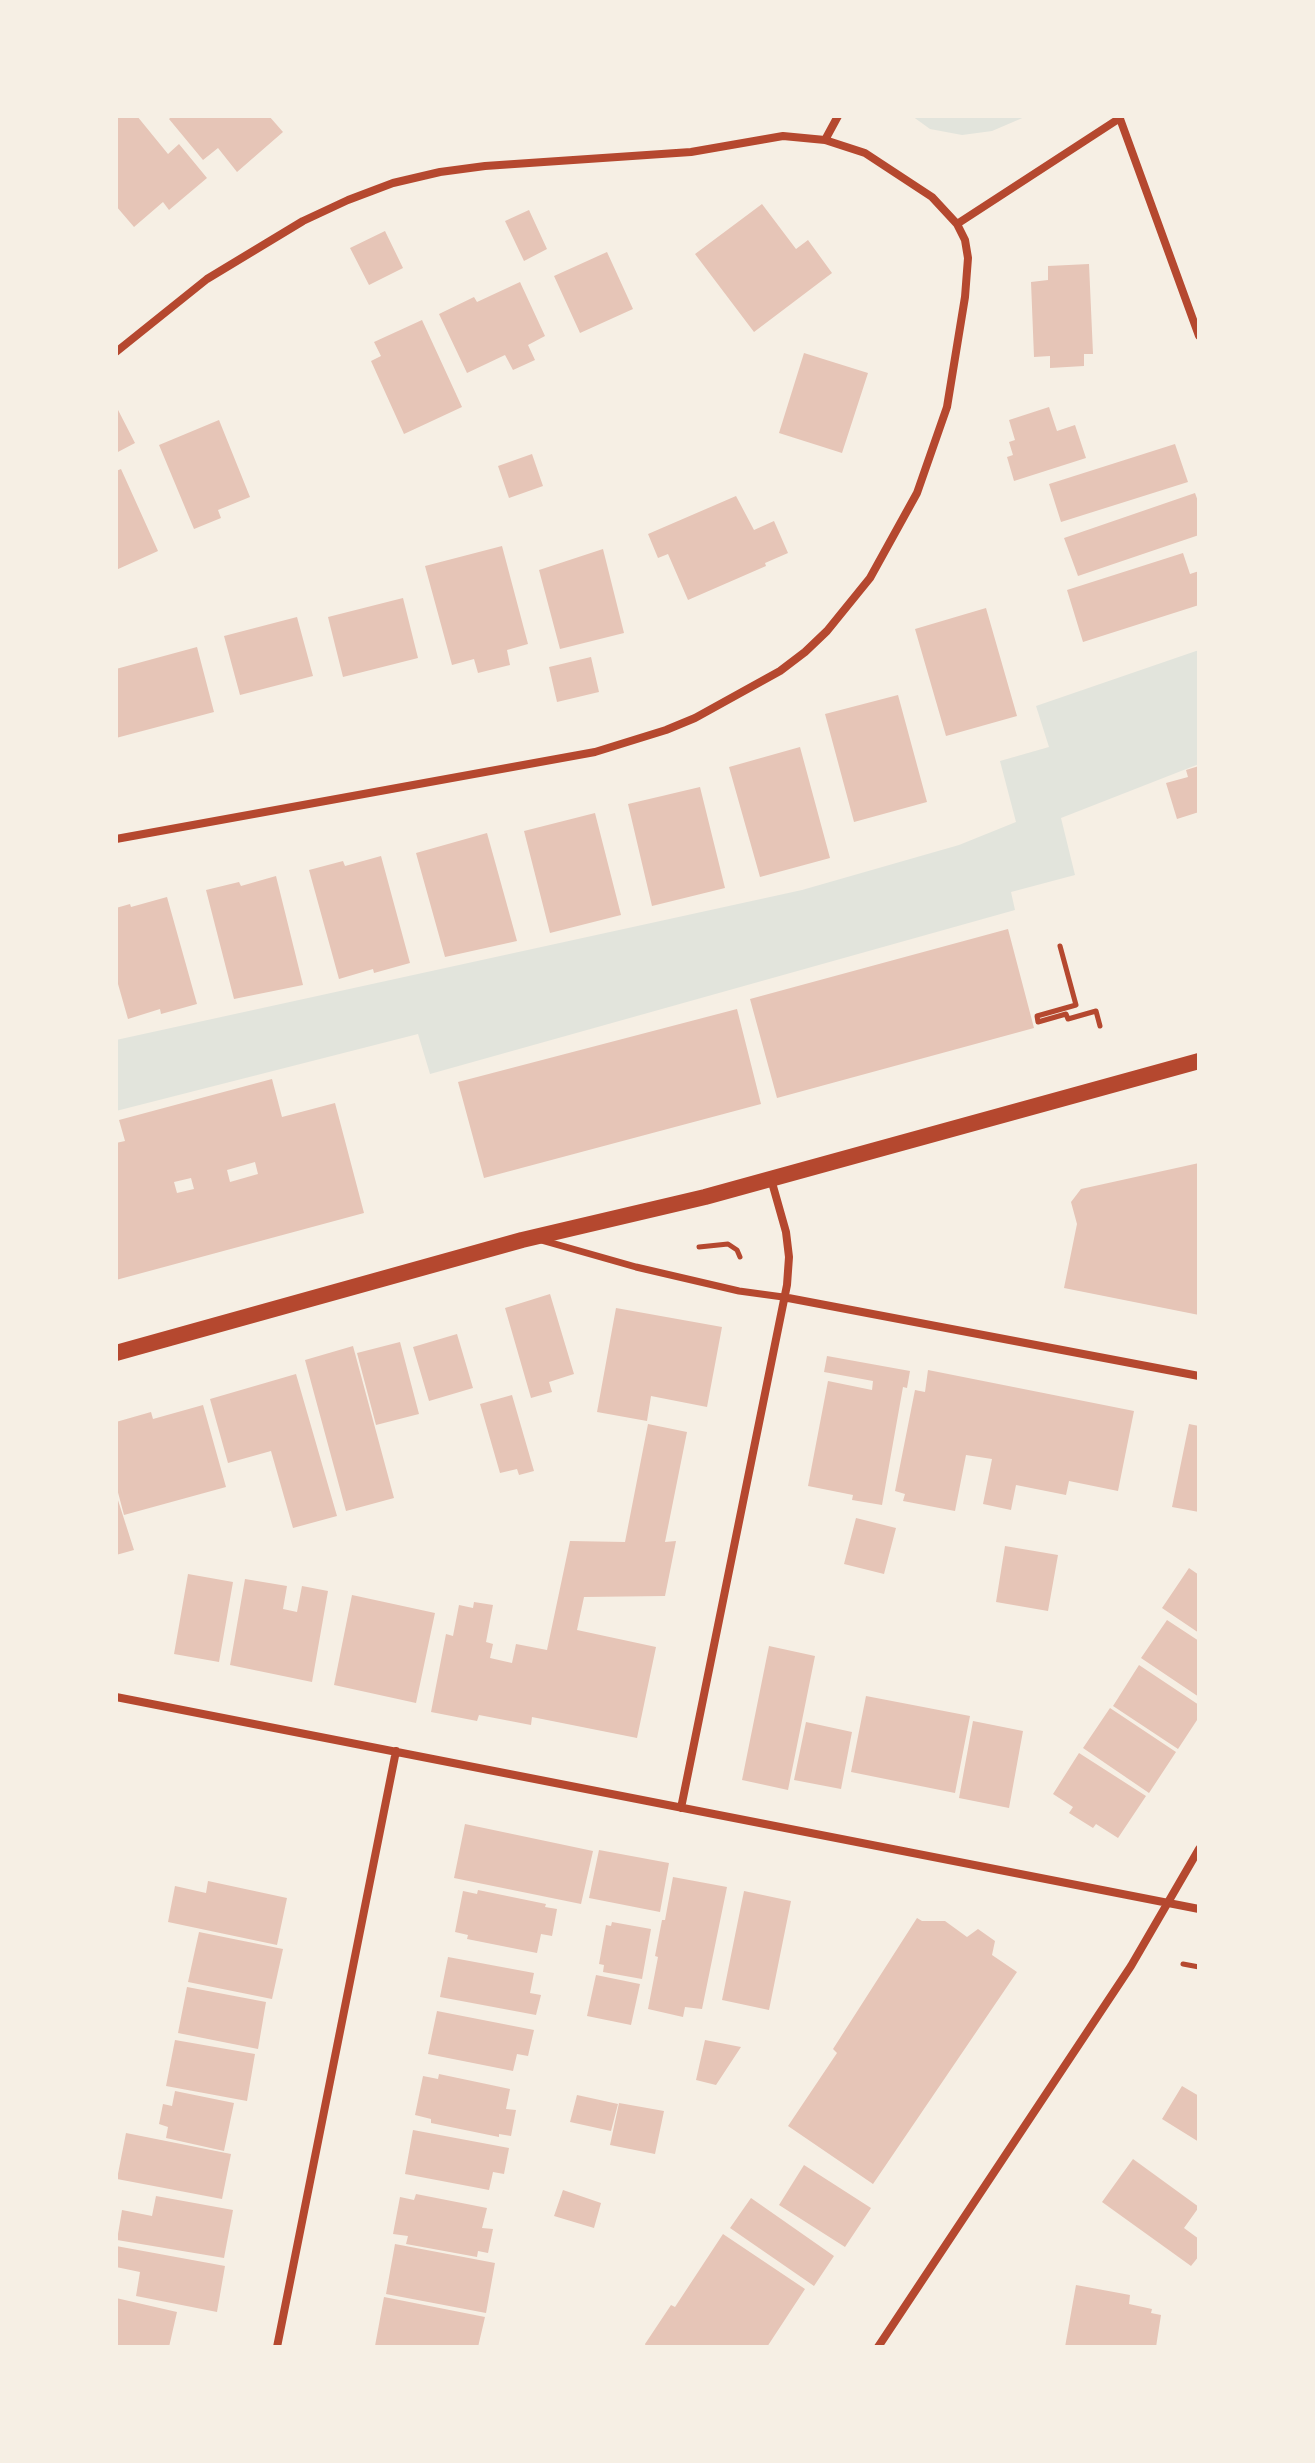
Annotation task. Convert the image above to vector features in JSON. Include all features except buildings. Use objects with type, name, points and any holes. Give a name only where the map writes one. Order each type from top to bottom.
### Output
[{"type":"main road","points":[[116,1353],[531,1238],[705,1197],[1199,1061]]},
{"type":"street","points":[[825,140],[838,116]]},
{"type":"street","points":[[957,224],[1120,117],[1199,336]]},
{"type":"street","points":[[116,352],[207,279],[336,205],[393,183],[440,172],[511,163],[691,152],[783,136],[825,140],[865,153],[932,197],[957,224],[965,240],[968,258],[947,407],[917,493],[870,578],[827,631],[780,671],[695,718],[595,752],[116,839]]},
{"type":"street","points":[[681,1808],[788,1271],[784,1219],[770,1178]]},
{"type":"street","points":[[531,1238],[739,1291],[1199,1376]]},
{"type":"street","points":[[116,1697],[1199,1909]]},
{"type":"street","points":[[277,2347],[396,1751]]},
{"type":"street","points":[[878,2347],[1123,1979],[1199,1849]]},
{"type":"path","points":[[1060,946],[1076,1005],[1037,1016],[1038,1022],[1066,1014],[1068,1019],[1096,1011],[1100,1026]]},
{"type":"path","points":[[699,1247],[728,1244],[737,1250],[740,1257]]},
{"type":"path","points":[[1183,1964],[1199,1967]]},
{"type":"shaded area","points":[[912,116],[1027,116],[992,131],[962,135],[930,129]]},
{"type":"shaded area","points":[[1199,650],[1199,764],[1061,818],[1075,875],[1011,892],[1015,910],[430,1074],[418,1034],[116,1111],[116,1040],[802,890],[959,845],[1016,822],[1000,761],[1049,747],[1036,706]]}]
